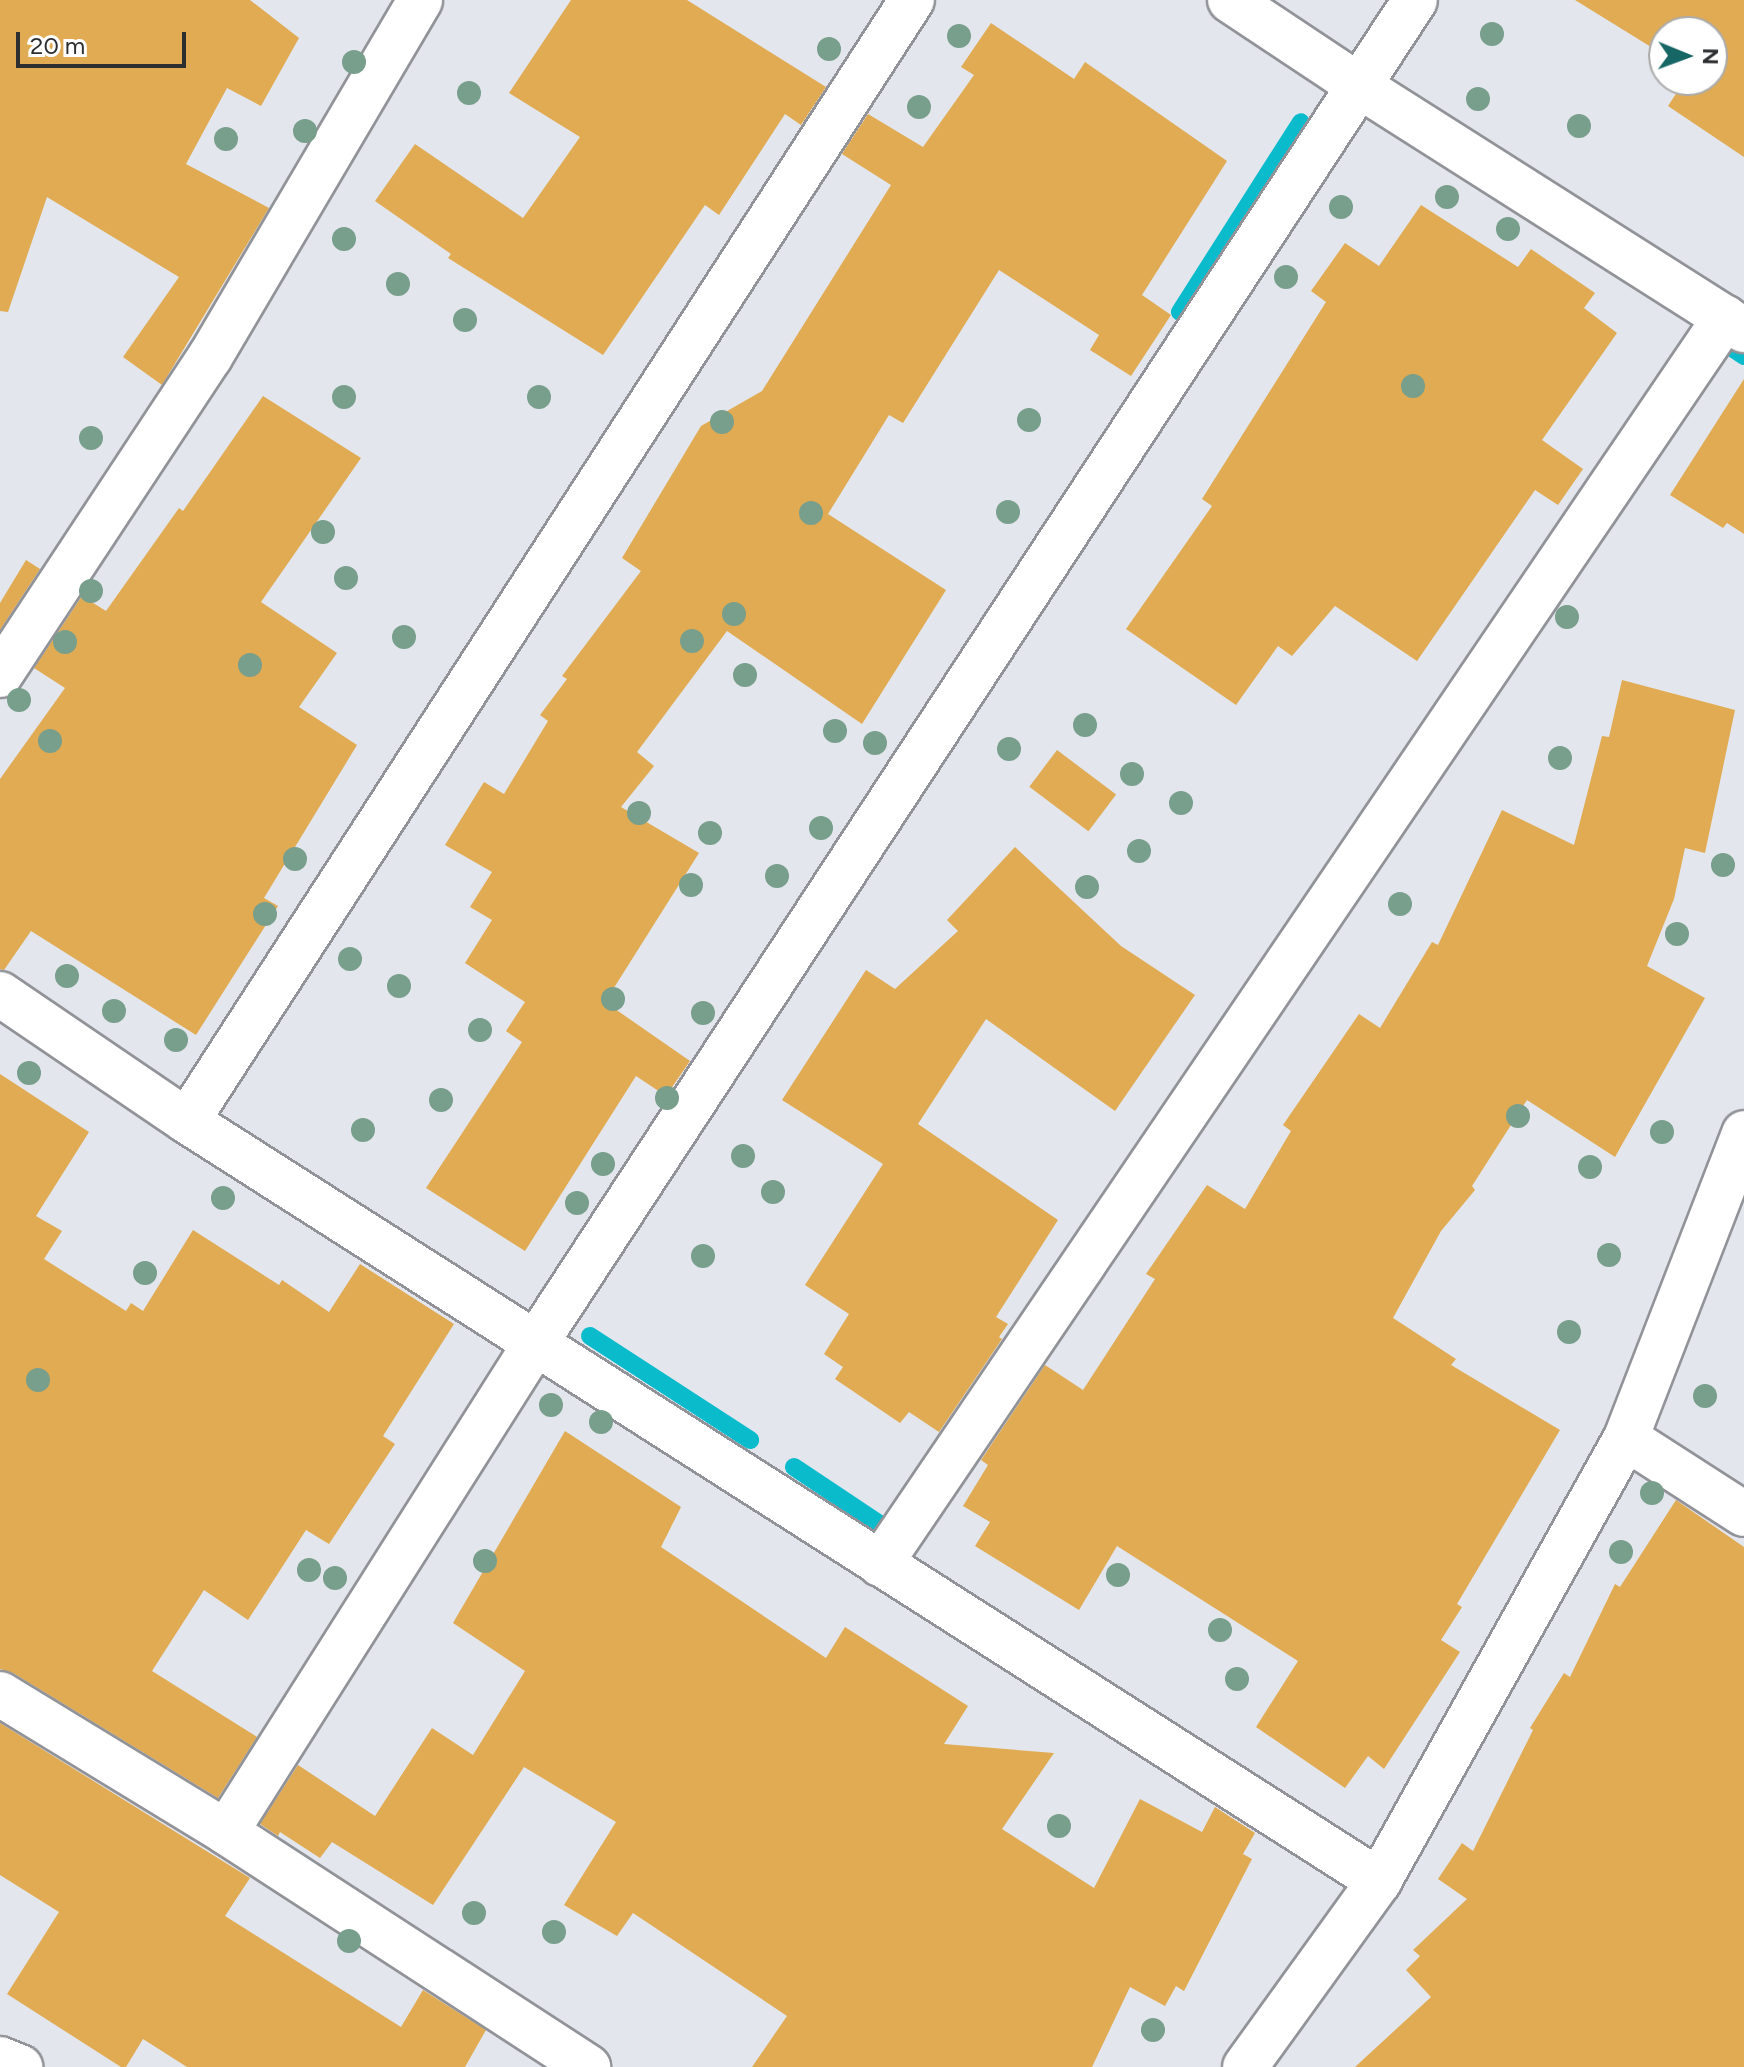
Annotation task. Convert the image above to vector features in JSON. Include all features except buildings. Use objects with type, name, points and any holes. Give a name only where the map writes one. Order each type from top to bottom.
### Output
[{"type":"street","points":[[0,675],[210,357],[420,0]]},
{"type":"street","points":[[187,1121],[912,0]]},
{"type":"street","points":[[880,1564],[1734,324],[1230,0]]},
{"type":"street","points":[[226,1832],[535,1344],[1361,87],[1415,0]]},
{"type":"street","points":[[0,994],[187,1121],[1379,1881]]},
{"type":"street","points":[[1245,2067],[1379,1881],[1626,1438],[1744,1133]]},
{"type":"street","points":[[1626,1438],[1744,1514]]},
{"type":"street","points":[[0,1694],[226,1832],[588,2067]]},
{"type":"street","points":[[0,2059],[20,2067]]},
{"type":"waterway","points":[[1180,312],[1301,122]]},
{"type":"waterway","points":[[1716,337],[1744,356]]},
{"type":"waterway","points":[[590,1336],[750,1440]]},
{"type":"waterway","points":[[794,1467],[881,1525]]}]
